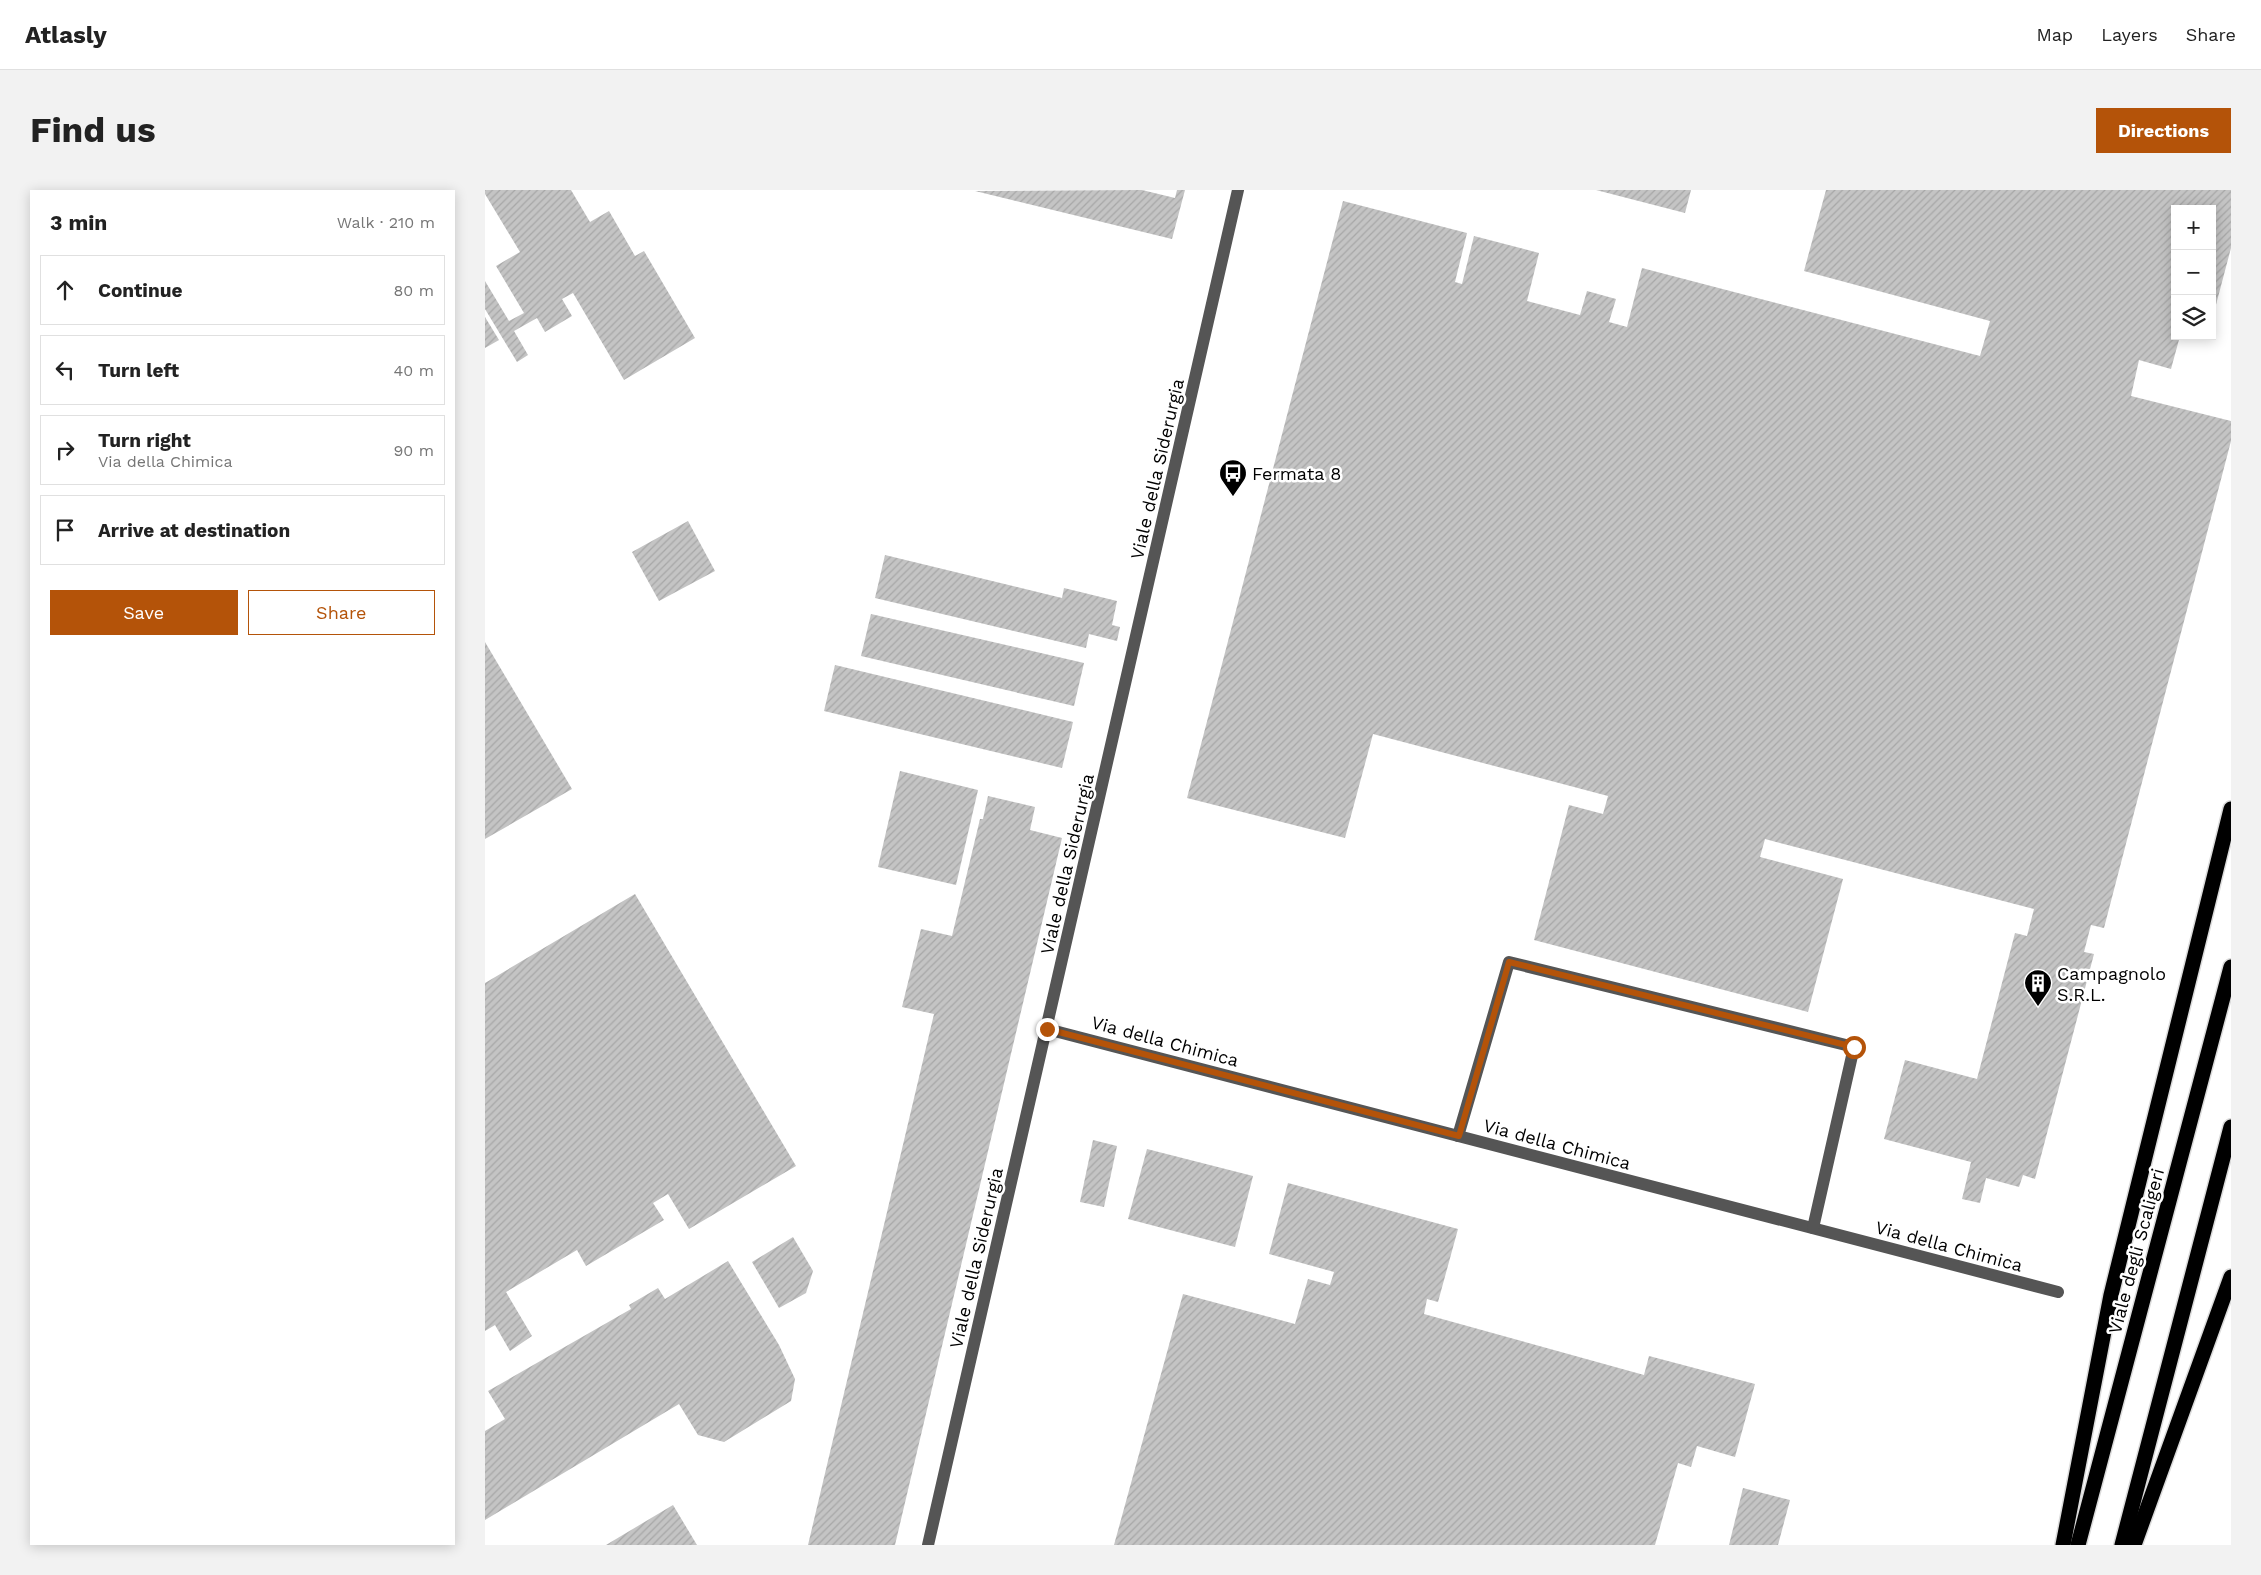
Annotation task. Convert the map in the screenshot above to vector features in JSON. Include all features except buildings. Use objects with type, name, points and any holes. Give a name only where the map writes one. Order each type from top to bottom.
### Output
[{"type":"highway","points":[[2063,1545],[2111,1295],[2231,809]]},
{"type":"highway","name":"Viale degli Scaligeri","points":[[2078,1545],[2231,967]]},
{"type":"highway","points":[[2122,1545],[2231,1127]]},
{"type":"highway","points":[[2134,1545],[2231,1277]]},
{"type":"street","name":"Viale della Siderurgia","points":[[928,1545],[1238,190]]},
{"type":"street","points":[[1459,1136],[1509,962],[1854,1047],[1813,1228]]},
{"type":"street","name":"Via della Chimica","points":[[1047,1029],[2058,1292]]},
{"type":"place","name":"Fermata 8","points":[[1233,497]]},
{"type":"place","name":"Campagnolo S.R.L.","points":[[2038,1007]]},
{"type":"route","points":[[1047,1029],[1459,1136],[1509,962],[1854,1047]]}]
